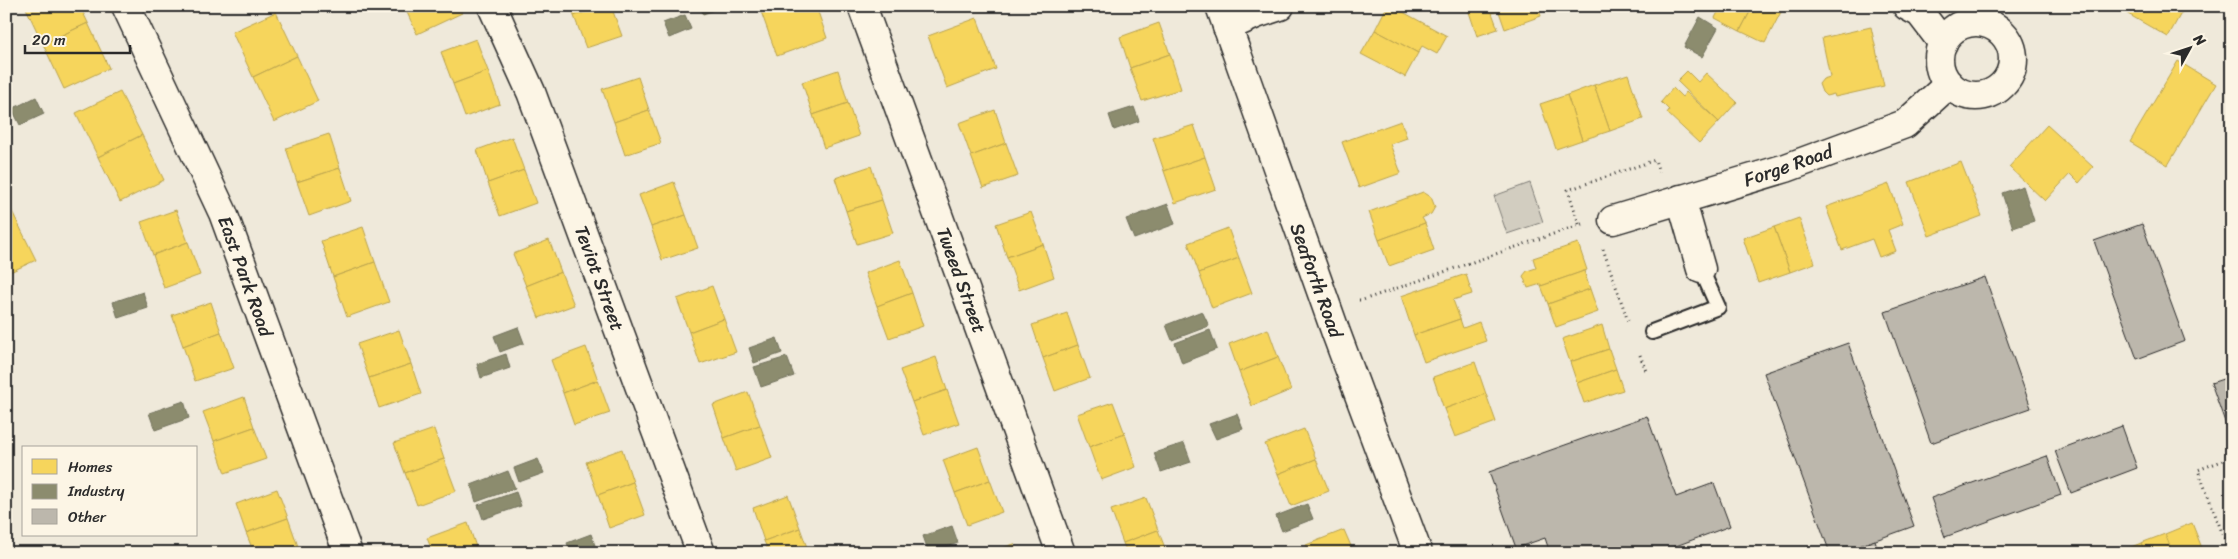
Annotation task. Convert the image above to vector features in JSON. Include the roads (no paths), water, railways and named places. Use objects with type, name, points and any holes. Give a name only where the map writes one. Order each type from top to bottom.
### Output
[{"type":"street","name":"East Park Road","points":[[126,6],[223,214],[348,553]]},
{"type":"street","name":"Teviot Street","points":[[492,6],[531,92],[702,553]]},
{"type":"street","name":"Tweed Street","points":[[862,6],[1061,553]]},
{"type":"street","points":[[1224,16],[1256,14],[1280,6]]},
{"type":"street","points":[[1907,6],[1920,13],[1942,43]]},
{"type":"street","name":"Seaforth Road","points":[[1224,16],[1323,296],[1418,553]]},
{"type":"street","points":[[1978,21],[1995,26],[2002,32],[2008,40],[2014,55],[2010,75],[2002,87],[1989,95],[1971,96],[1959,92],[1949,84],[1943,76],[1939,62],[1942,43],[1948,35],[1957,27],[1978,21]]},
{"type":"street","name":"Forge Road","points":[[1603,220],[1786,168],[1905,124],[1949,84]]},
{"type":"street","points":[[1681,199],[1701,269]]},
{"type":"lane","points":[[1652,332],[1718,307],[1701,269]]}]
